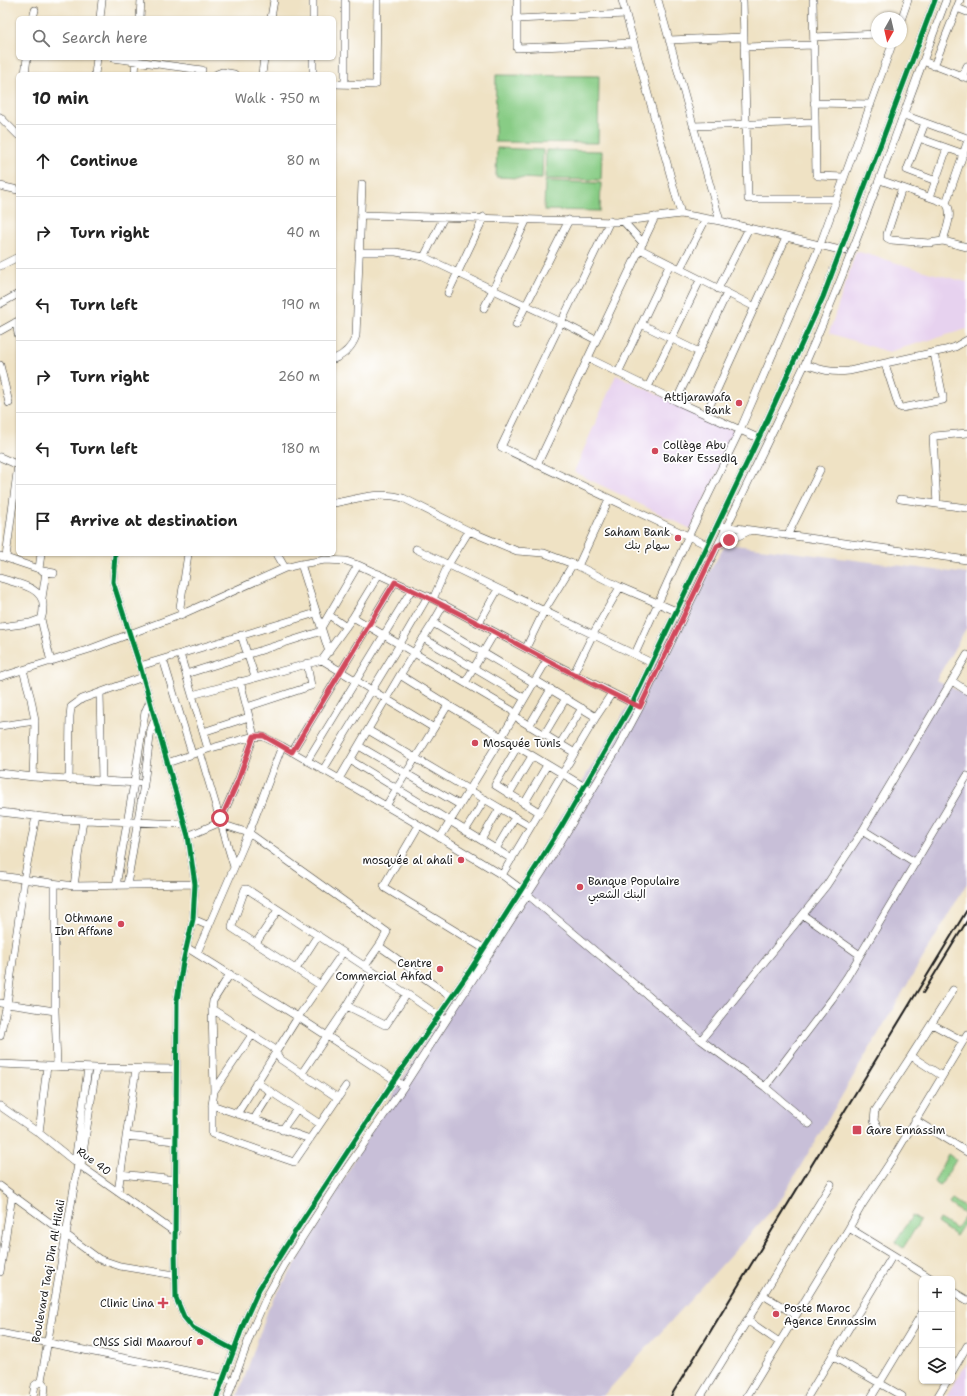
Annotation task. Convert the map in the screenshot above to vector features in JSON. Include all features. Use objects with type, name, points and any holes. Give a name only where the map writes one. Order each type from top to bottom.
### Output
[{"type":"street","points":[[100,16],[102,0]]},
{"type":"street","points":[[140,16],[141,0]]},
{"type":"street","points":[[271,16],[274,0]]},
{"type":"street","points":[[313,0],[313,16]]},
{"type":"street","points":[[345,0],[345,84]]},
{"type":"street","points":[[336,84],[376,84],[377,0]]},
{"type":"street","points":[[517,0],[517,48],[634,43]]},
{"type":"street","points":[[622,0],[681,214]]},
{"type":"street","points":[[658,0],[720,221]]},
{"type":"street","points":[[743,0],[748,199],[836,199]]},
{"type":"street","points":[[813,0],[814,104],[817,175],[844,177]]},
{"type":"street","points":[[904,12],[908,0]]},
{"type":"street","points":[[217,1396],[245,1320],[260,1289],[295,1232],[439,1016],[557,833],[632,704],[823,297],[912,65],[935,0]]},
{"type":"street","points":[[228,1396],[253,1328],[267,1296],[302,1237],[349,1165],[404,1086],[527,896],[605,772],[640,707],[805,364],[827,315],[850,253],[880,180],[946,0]]},
{"type":"street","points":[[934,66],[960,0]]},
{"type":"street","points":[[957,8],[967,12]]},
{"type":"street","points":[[34,16],[35,10]]},
{"type":"street","points":[[516,19],[626,14]]},
{"type":"street","points":[[814,37],[871,34]]},
{"type":"street","points":[[669,40],[744,37]]},
{"type":"street","points":[[744,47],[814,45]]},
{"type":"street","points":[[635,654],[688,537],[740,430],[820,245],[891,48]]},
{"type":"street","points":[[25,72],[27,60]]},
{"type":"street","points":[[95,72],[97,60]]},
{"type":"street","points":[[135,72],[136,60],[202,70]]},
{"type":"street","points":[[262,72],[264,60]]},
{"type":"street","points":[[313,60],[313,72]]},
{"type":"street","points":[[912,65],[934,66],[965,78],[967,66]]},
{"type":"street","points":[[814,104],[870,104]]},
{"type":"street","points":[[904,114],[967,138]]},
{"type":"street","points":[[0,117],[16,133]]},
{"type":"street","points":[[693,126],[815,122]]},
{"type":"street","points":[[925,122],[907,170],[936,181]]},
{"type":"street","points":[[919,138],[947,148],[966,149],[946,202]]},
{"type":"street","points":[[930,197],[947,148]]},
{"type":"street","points":[[880,180],[946,202],[949,207],[950,214],[943,241]]},
{"type":"street","points":[[336,358],[346,352],[354,343],[356,336],[362,184]]},
{"type":"street","points":[[0,186],[16,190]]},
{"type":"street","points":[[902,188],[887,234],[888,238],[891,240],[929,243],[943,241],[967,247]]},
{"type":"street","points":[[361,215],[623,221],[681,214],[720,221],[850,253]]},
{"type":"street","points":[[424,257],[444,217]]},
{"type":"street","points":[[448,293],[484,217]]},
{"type":"street","points":[[537,465],[655,217]]},
{"type":"street","points":[[484,308],[527,219]]},
{"type":"street","points":[[680,269],[706,219]]},
{"type":"street","points":[[516,325],[569,220]]},
{"type":"street","points":[[610,221],[502,446],[502,449],[707,545]]},
{"type":"street","points":[[623,221],[641,246],[670,264],[755,307]]},
{"type":"street","points":[[718,289],[749,228]]},
{"type":"street","points":[[706,414],[786,238]]},
{"type":"street","points":[[359,252],[396,252],[424,257],[596,340]]},
{"type":"street","points":[[0,266],[16,259]]},
{"type":"street","points":[[618,373],[670,264]]},
{"type":"street","points":[[648,388],[700,280]]},
{"type":"street","points":[[676,401],[727,293]]},
{"type":"street","points":[[0,304],[16,295]]},
{"type":"street","points":[[0,331],[16,323]]},
{"type":"street","points":[[642,324],[699,352]]},
{"type":"street","points":[[805,364],[825,371],[849,371],[934,353],[955,347],[967,340]]},
{"type":"street","points":[[885,364],[899,407],[902,408],[943,400],[934,353]]},
{"type":"street","points":[[588,358],[648,388],[758,438]]},
{"type":"street","points":[[0,365],[9,404]]},
{"type":"street","points":[[937,504],[933,437],[967,433]]},
{"type":"street","points":[[0,457],[16,464]]},
{"type":"street","points":[[787,536],[820,470]]},
{"type":"street","points":[[16,477],[3,556],[46,572],[54,573]]},
{"type":"street","points":[[336,503],[378,495],[394,495],[469,531],[517,550],[544,554],[575,565],[620,587],[676,611]]},
{"type":"street","points":[[526,648],[544,611],[575,565],[609,499]]},
{"type":"street","points":[[900,499],[967,508]]},
{"type":"street","points":[[716,526],[967,560]]},
{"type":"street","points":[[323,770],[469,531]]},
{"type":"street","points":[[717,546],[749,531]]},
{"type":"street","points":[[416,549],[652,663]]},
{"type":"street","points":[[39,569],[42,556]]},
{"type":"street","points":[[115,556],[113,582],[140,666],[188,836],[195,884],[193,919],[186,947],[177,1000],[175,1141],[176,1298],[188,1324],[203,1334],[234,1350]]},
{"type":"street","points":[[183,614],[180,607],[188,556]]},
{"type":"street","points":[[278,556],[285,568]]},
{"type":"street","points":[[0,677],[51,662],[183,614],[285,568],[331,557],[358,565],[430,597],[547,660],[640,707]]},
{"type":"street","points":[[301,564],[329,652]]},
{"type":"street","points":[[186,674],[321,629],[358,565]]},
{"type":"street","points":[[42,598],[46,572]]},
{"type":"street","points":[[192,695],[322,660],[353,617],[379,574]]},
{"type":"street","points":[[0,578],[37,591],[42,598],[44,603],[41,619],[51,662]]},
{"type":"street","points":[[292,752],[395,582]]},
{"type":"street","points":[[574,673],[593,634],[620,587]]},
{"type":"street","points":[[307,761],[412,589]]},
{"type":"street","points":[[479,623],[498,589]]},
{"type":"street","points":[[339,779],[400,675],[444,604]]},
{"type":"street","points":[[140,666],[316,613]]},
{"type":"street","points":[[329,614],[346,627]]},
{"type":"street","points":[[353,617],[511,710],[520,720],[575,753]]},
{"type":"street","points":[[0,627],[41,619]]},
{"type":"street","points":[[433,623],[483,653],[551,689],[596,717]]},
{"type":"street","points":[[465,683],[495,632]]},
{"type":"street","points":[[242,635],[255,677]]},
{"type":"street","points":[[423,638],[524,698]]},
{"type":"street","points":[[180,654],[208,749]]},
{"type":"street","points":[[701,1040],[826,886],[862,830],[967,655]]},
{"type":"street","points":[[163,659],[192,754]]},
{"type":"street","points":[[322,660],[434,728]]},
{"type":"street","points":[[440,838],[547,660]]},
{"type":"street","points":[[247,707],[311,686],[307,664]]},
{"type":"street","points":[[23,670],[35,721],[33,777]]},
{"type":"street","points":[[400,675],[592,792]]},
{"type":"street","points":[[69,780],[70,709],[76,702],[143,677]]},
{"type":"street","points":[[188,836],[220,821],[238,781],[254,736],[240,681]]},
{"type":"street","points":[[952,681],[967,691]]},
{"type":"street","points":[[529,726],[551,689]]},
{"type":"street","points":[[100,693],[102,781]]},
{"type":"street","points":[[502,876],[530,826],[612,693]]},
{"type":"street","points":[[544,735],[566,698]]},
{"type":"street","points":[[116,886],[145,712],[150,701]]},
{"type":"street","points":[[386,806],[448,705]]},
{"type":"street","points":[[560,744],[582,708]]},
{"type":"street","points":[[203,732],[249,717]]},
{"type":"street","points":[[126,886],[144,784],[151,729],[155,719]]},
{"type":"street","points":[[0,726],[35,721]]},
{"type":"street","points":[[368,730],[530,826]]},
{"type":"street","points":[[167,763],[208,749],[254,736],[264,736],[282,746],[419,825],[521,889],[527,896],[701,1040],[765,1087],[809,1124]]},
{"type":"street","points":[[198,953],[249,833],[282,746]]},
{"type":"street","points":[[359,746],[460,805]]},
{"type":"street","points":[[517,747],[495,783],[495,786],[539,812]]},
{"type":"street","points":[[200,752],[234,867]]},
{"type":"street","points":[[509,794],[532,756]]},
{"type":"street","points":[[350,760],[512,859]]},
{"type":"street","points":[[524,804],[547,765]]},
{"type":"street","points":[[0,773],[69,780],[144,784]]},
{"type":"street","points":[[765,1087],[832,999],[916,863],[967,776]]},
{"type":"street","points":[[465,831],[484,799]]},
{"type":"street","points":[[481,840],[500,808]]},
{"type":"street","points":[[0,812],[83,820],[184,824]]},
{"type":"street","points":[[0,1036],[3,1003],[36,816]]},
{"type":"street","points":[[496,849],[515,817]]},
{"type":"street","points":[[74,886],[83,820]]},
{"type":"street","points":[[220,821],[249,833],[387,932],[365,966]]},
{"type":"street","points":[[419,825],[384,885],[385,888],[483,948]]},
{"type":"street","points":[[862,830],[916,863]]},
{"type":"street","points":[[0,876],[74,886],[195,884]]},
{"type":"street","points":[[55,884],[54,1011],[57,1066]]},
{"type":"street","points":[[320,985],[232,926],[245,889],[318,935],[446,1021]]},
{"type":"street","points":[[256,942],[278,910]]},
{"type":"street","points":[[803,914],[860,955]]},
{"type":"street","points":[[193,919],[209,926]]},
{"type":"street","points":[[296,969],[318,935]]},
{"type":"street","points":[[379,946],[451,997]]},
{"type":"street","points":[[186,947],[198,953],[404,1086]]},
{"type":"street","points":[[237,1114],[298,1017],[343,952]]},
{"type":"street","points":[[230,974],[214,1001],[212,1008],[214,1092],[212,1105],[212,1134],[285,1160],[296,1162],[346,1086]]},
{"type":"street","points":[[302,1073],[328,1036],[361,982]]},
{"type":"street","points":[[880,1130],[874,1121],[875,1111],[953,990]]},
{"type":"street","points":[[347,1006],[385,1025],[407,994]]},
{"type":"street","points":[[3,1003],[54,1011]]},
{"type":"street","points":[[212,1008],[273,1048],[280,1059],[338,1098]]},
{"type":"street","points":[[747,1396],[965,1038],[932,1024]]},
{"type":"street","points":[[214,1092],[252,1035]]},
{"type":"street","points":[[911,1056],[942,1076]]},
{"type":"street","points":[[0,1064],[88,1068],[176,1069]]},
{"type":"street","points":[[39,1133],[46,1066]]},
{"type":"street","name":"Boulevard Taqi Din Al Hilali","points":[[78,1164],[88,1068]]},
{"type":"street","name":"Boulevard Taqi Din Al Hilali","points":[[44,1396],[45,1386],[41,1381],[47,1342],[96,1068]]},
{"type":"street","points":[[118,1192],[136,1069]]},
{"type":"street","points":[[256,1082],[320,1124]]},
{"type":"street","points":[[254,1119],[271,1092]]},
{"type":"street","points":[[212,1105],[310,1139]]},
{"type":"street","name":"Rue 40","points":[[0,1106],[39,1133],[78,1164],[176,1233]]},
{"type":"street","points":[[282,1130],[297,1109]]},
{"type":"street","points":[[915,1120],[966,1150]]},
{"type":"street","points":[[126,1136],[175,1141]]},
{"type":"street","points":[[120,1174],[176,1180]]},
{"type":"street","points":[[701,1396],[831,1184]]},
{"type":"street","points":[[0,1186],[99,1259],[109,1264],[175,1275]]},
{"type":"street","points":[[0,1272],[12,1196]]},
{"type":"street","points":[[849,1228],[927,1276]]},
{"type":"street","points":[[295,1232],[302,1237]]},
{"type":"street","points":[[808,1396],[893,1255]]},
{"type":"street","points":[[955,1293],[967,1300]]},
{"type":"street","points":[[762,1295],[796,1314]]},
{"type":"street","points":[[872,1396],[919,1318]]},
{"type":"street","points":[[747,1320],[779,1342]]},
{"type":"street","points":[[0,1333],[233,1380]]},
{"type":"street","points":[[955,1367],[967,1346]]},
{"type":"street","points":[[832,1356],[902,1396]]},
{"type":"street","name":"Boulevard Taqi Din Al Hilali","points":[[34,1396],[35,1385],[41,1381]]},
{"type":"street","points":[[938,1396],[945,1384]]},
{"type":"shaded area","points":[[856,251],[967,282],[967,329],[888,352],[829,333]]},
{"type":"shaded area","name":"Collège Abu Baker Essediq","points":[[616,375],[737,431],[691,529],[574,472]]},
{"type":"shaded area","points":[[726,544],[967,574],[967,627],[936,680],[967,695],[967,883],[780,1201],[603,1396],[238,1396],[269,1307],[316,1230],[359,1151]]},
{"type":"shaded area","points":[[967,1363],[967,1396],[946,1396]]},
{"type":"green space","points":[[496,75],[599,76],[598,143],[495,142]]},
{"type":"green space","points":[[497,148],[543,150],[542,179],[496,177]]},
{"type":"green space","points":[[546,150],[602,151],[601,180],[545,179]]},
{"type":"green space","points":[[545,181],[601,183],[600,211],[544,210]]},
{"type":"green space","points":[[948,1154],[956,1160],[940,1186],[934,1182]]},
{"type":"green space","points":[[952,1199],[967,1209],[967,1219],[956,1236],[937,1223],[939,1219],[956,1229],[965,1215],[949,1204]]},
{"type":"green space","points":[[912,1216],[920,1221],[903,1248],[895,1242]]},
{"type":"railway","points":[[671,1396],[967,910]]},
{"type":"railway","points":[[923,993],[967,921]]},
{"type":"cycle path","points":[[217,1396],[245,1320],[259,1289],[393,1082],[469,972],[561,827],[632,704],[763,429],[823,297],[935,0]]},
{"type":"cycle path","points":[[115,556],[113,582],[140,666],[188,836],[195,884],[193,919],[183,962],[177,1000],[176,1298],[184,1317],[193,1328],[234,1350]]},
{"type":"place","name":"Attijarawafa Bank","points":[[739,403]]},
{"type":"place","name":"Collège Abu Baker Essediq","points":[[655,451]]},
{"type":"place","name":"Saham Bank سهام بنك","points":[[678,538]]},
{"type":"place","name":"Mosquée Tunis","points":[[475,743]]},
{"type":"place","name":"mosquée al ahali","points":[[461,860]]},
{"type":"place","name":"Banque Populaire البنك الشعبي","points":[[580,887]]},
{"type":"place","name":"Othmane Ibn Affane","points":[[121,924]]},
{"type":"place","name":"Centre Commercial Ahfad","points":[[440,969]]},
{"type":"place","name":"Gare Ennassim","points":[[857,1130]]},
{"type":"place","name":"Clinic Lina","points":[[163,1303]]},
{"type":"place","name":"Poste Maroc Agence Ennassim","points":[[776,1314]]},
{"type":"place","name":"CNSS Sidi Maarouf","points":[[200,1342]]},
{"type":"route","points":[[220,818],[238,781],[254,736],[264,736],[292,752],[395,582],[433,599],[547,660],[640,707],[717,546],[729,540]]}]
